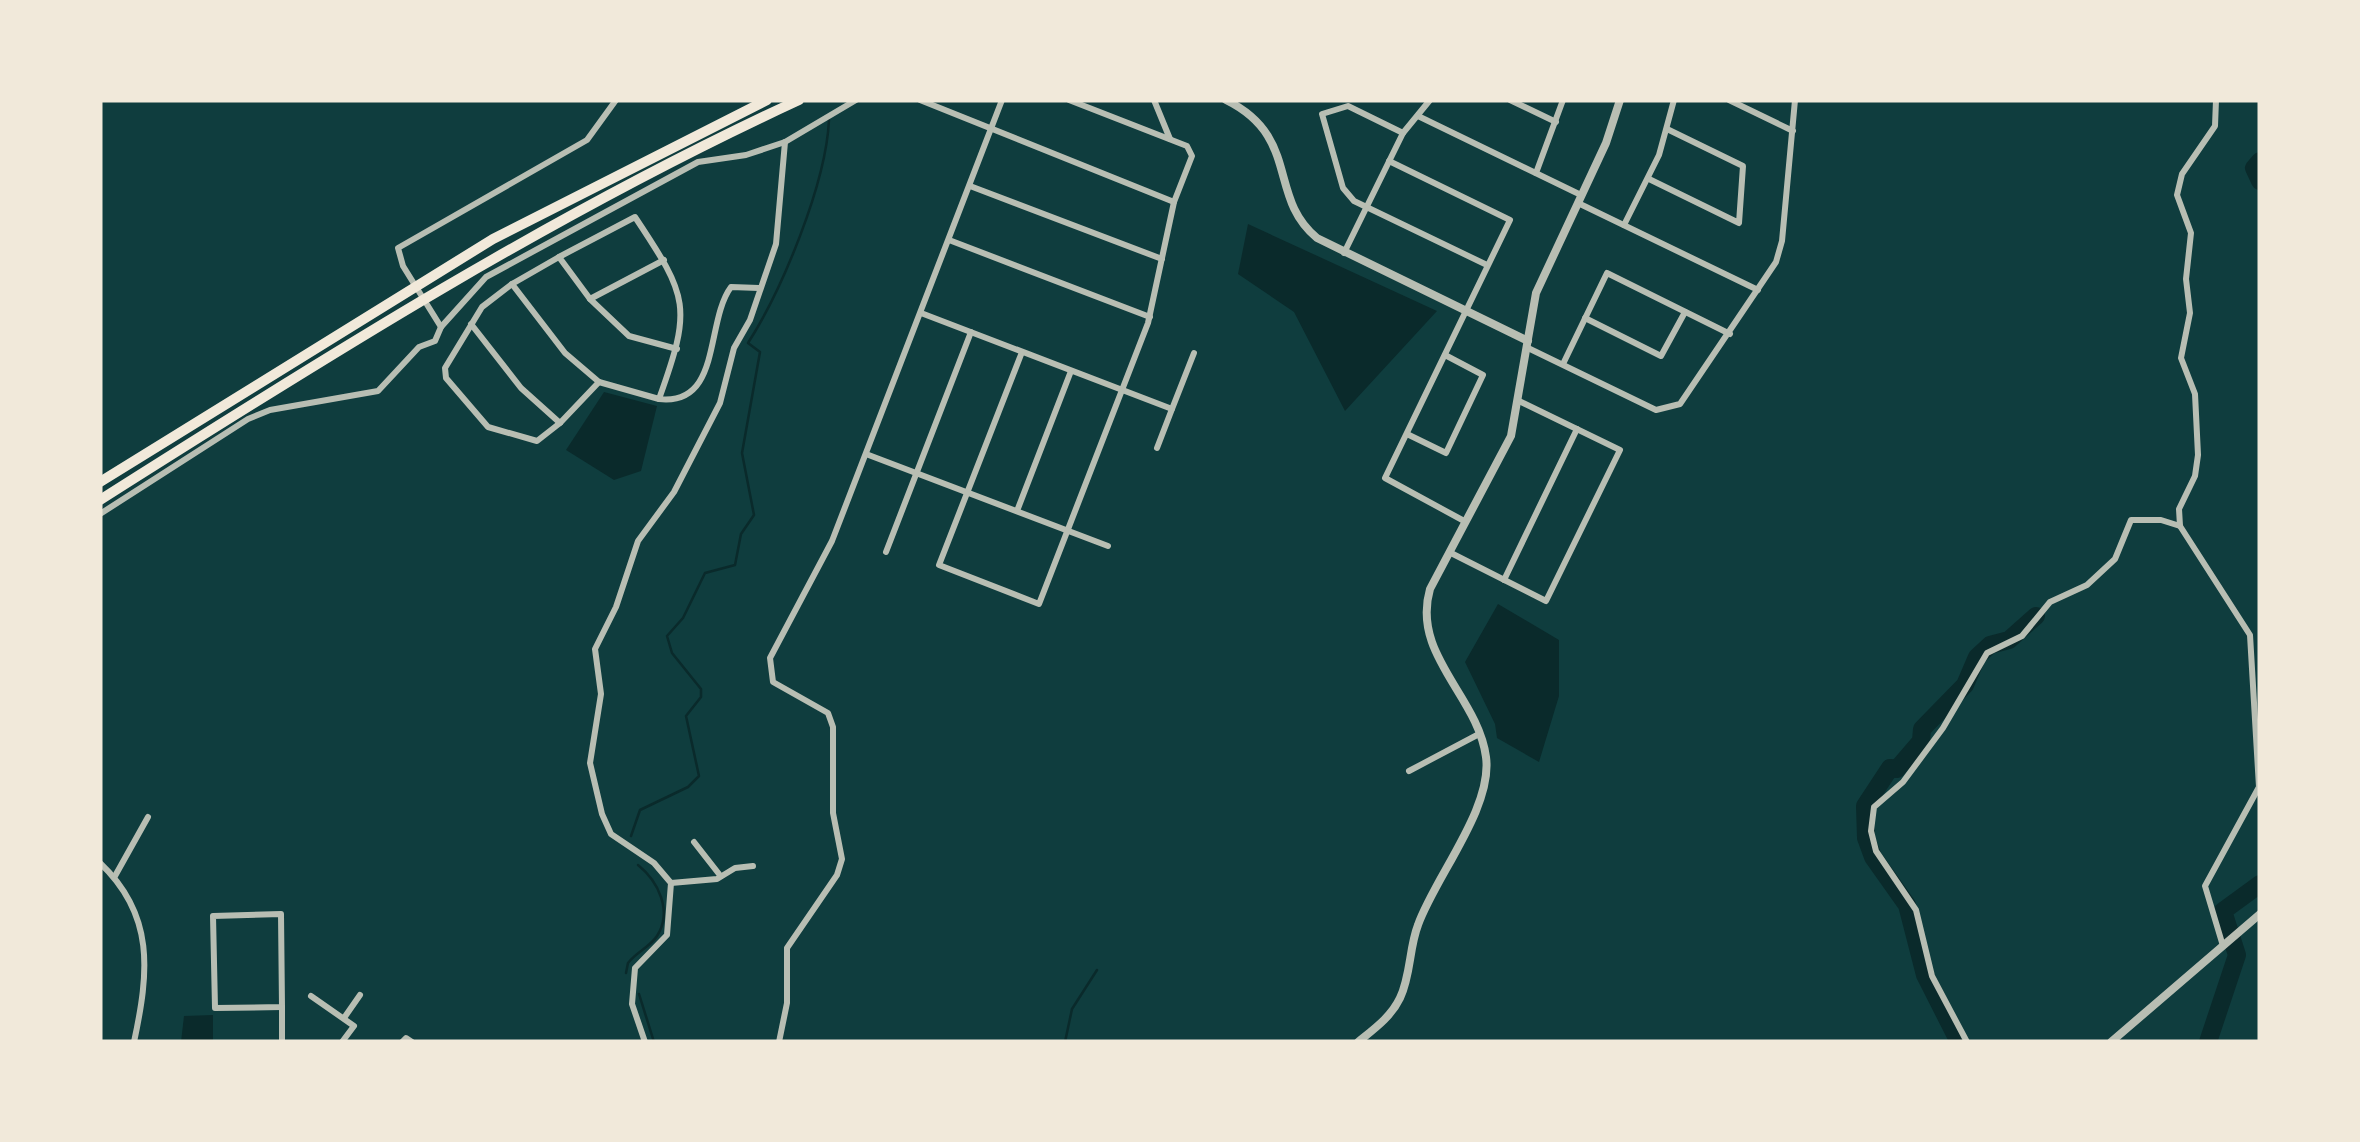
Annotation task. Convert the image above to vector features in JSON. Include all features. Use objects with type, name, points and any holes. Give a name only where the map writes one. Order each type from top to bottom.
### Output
[{"type":"highway","points":[[100,482],[493,240],[767,100]]},
{"type":"highway","points":[[100,500],[501,252],[799,100]]},
{"type":"street","points":[[440,327],[403,266],[398,248],[587,140],[616,100]]},
{"type":"street","points":[[100,514],[270,410],[378,391],[419,348],[435,341],[440,327],[486,277],[698,162],[746,155],[785,142],[856,100]]},
{"type":"street","points":[[920,100],[1174,202]]},
{"type":"street","points":[[779,1042],[787,1003],[788,948],[837,875],[842,859],[833,812],[833,727],[828,713],[819,704],[782,689],[769,669],[832,541],[1002,100]]},
{"type":"street","points":[[1022,352],[938,565],[1038,604],[1150,317],[1174,202],[1192,156],[1187,146],[1069,100]]},
{"type":"street","points":[[1154,100],[1170,139]]},
{"type":"street","points":[[1226,100],[1252,114],[1268,131],[1295,209],[1308,231],[1563,364],[1664,410],[1688,397],[1780,251],[1795,100]]},
{"type":"street","points":[[1344,253],[1404,133],[1430,100]]},
{"type":"street","points":[[1510,100],[1556,122]]},
{"type":"street","points":[[1536,172],[1563,100]]},
{"type":"street","points":[[1358,1042],[1389,1016],[1400,998],[1420,920],[1481,796],[1486,760],[1479,734],[1426,628],[1428,596],[1505,450],[1519,400],[1536,293],[1606,144],[1620,100]]},
{"type":"street","points":[[1624,225],[1649,180],[1674,100]]},
{"type":"street","points":[[1729,100],[1793,131]]},
{"type":"street","points":[[2216,100],[2215,126],[2182,174],[2177,194],[2192,233],[2186,279],[2190,313],[2181,358],[2194,394],[2198,455],[2195,476],[2179,509],[2180,526],[2250,635],[2258,788],[2205,886],[2227,943]]},
{"type":"street","points":[[1404,133],[1348,106],[1322,114],[1343,188],[1367,207],[1488,266]]},
{"type":"street","points":[[1418,116],[1536,172],[1624,225],[1758,290]]},
{"type":"street","points":[[1649,180],[1739,223],[1743,166],[1667,129]]},
{"type":"street","points":[[645,1042],[631,990],[640,960],[667,935],[671,884],[654,863],[611,834],[602,814],[590,763],[602,694],[595,650],[616,607],[638,541],[674,492],[720,403],[734,348],[750,320],[780,224],[785,142]]},
{"type":"street","points":[[1389,161],[1510,220],[1385,478],[1466,522]]},
{"type":"street","points":[[970,186],[1162,259]]},
{"type":"street","points":[[599,382],[537,442],[488,427],[478,420],[446,378],[445,368],[471,324],[495,294],[635,217],[664,260],[684,322],[659,399]]},
{"type":"street","points":[[949,240],[1150,317]]},
{"type":"street","points":[[532,252],[540,267]]},
{"type":"street","points":[[559,258],[590,299],[629,336],[677,349]]},
{"type":"street","points":[[590,299],[664,260]]},
{"type":"street","points":[[1563,364],[1607,273],[1730,334]]},
{"type":"street","points":[[512,284],[565,353],[599,382],[676,400],[696,388],[716,336],[723,298],[731,287],[759,288]]},
{"type":"street","points":[[1585,318],[1662,356],[1685,312]]},
{"type":"street","points":[[921,313],[1172,409]]},
{"type":"street","points":[[471,324],[521,388],[560,423]]},
{"type":"street","points":[[886,552],[971,332]]},
{"type":"street","points":[[1157,448],[1194,353]]},
{"type":"street","points":[[1407,434],[1446,454],[1484,374],[1445,355]]},
{"type":"street","points":[[1016,511],[1072,371]]},
{"type":"street","points":[[1449,552],[1546,601],[1620,450],[1519,400]]},
{"type":"street","points":[[1504,580],[1578,429]]},
{"type":"street","points":[[866,454],[1108,546]]},
{"type":"street","points":[[1967,1042],[1932,976],[1916,910],[1876,851],[1871,832],[1874,807],[1903,782],[1987,654],[2022,636],[2050,602],[2087,585],[2114,560],[2131,520],[2161,520],[2180,526]]},
{"type":"street","points":[[1409,771],[1479,734]]},
{"type":"street","points":[[115,876],[148,817]]},
{"type":"street","points":[[694,842],[719,874]]},
{"type":"street","points":[[100,863],[136,905],[140,920],[144,973],[134,1042]]},
{"type":"street","points":[[671,884],[717,879],[719,874],[753,866]]},
{"type":"street","points":[[282,1007],[215,1008],[213,916],[281,914],[282,1007],[282,1042]]},
{"type":"street","points":[[2112,1042],[2260,914]]},
{"type":"street","points":[[344,1018],[360,995]]},
{"type":"street","points":[[312,996],[354,1026],[342,1042]]},
{"type":"street","points":[[402,1042],[406,1038],[412,1042]]},
{"type":"water","points":[[1248,224],[1437,311],[1345,411],[1294,312],[1238,274]]},
{"type":"water","points":[[604,392],[657,406],[641,471],[614,480],[566,450]]},
{"type":"water","points":[[1498,604],[1559,640],[1559,696],[1539,762],[1497,738],[1495,724],[1465,662]]},
{"type":"water","points":[[213,1015],[213,1042],[181,1042],[184,1016]]},
{"type":"waterway","points":[[631,836],[640,810],[688,787],[699,776],[686,716],[701,697],[701,689],[672,653],[667,636],[683,618],[705,573],[735,565],[741,534],[754,515],[742,453],[760,352],[748,343],[775,295],[800,236],[820,174],[829,120]]},
{"type":"waterway","points":[[2260,161],[2254,168],[2260,181]]},
{"type":"waterway","points":[[1959,1042],[1925,975],[1907,905],[1873,857],[1866,838],[1865,806],[1890,768],[1897,769],[1921,741],[1922,729],[1965,685],[1977,657],[1990,645],[2009,640],[2036,616]]},
{"type":"waterway","points":[[626,973],[628,963],[657,936],[664,917],[657,888],[638,865]]},
{"type":"waterway","points":[[2208,1042],[2237,955],[2223,911],[2260,884]]},
{"type":"waterway","points":[[1065,1042],[1072,1009],[1097,970]]},
{"type":"waterway","points":[[639,994],[654,1042]]}]
